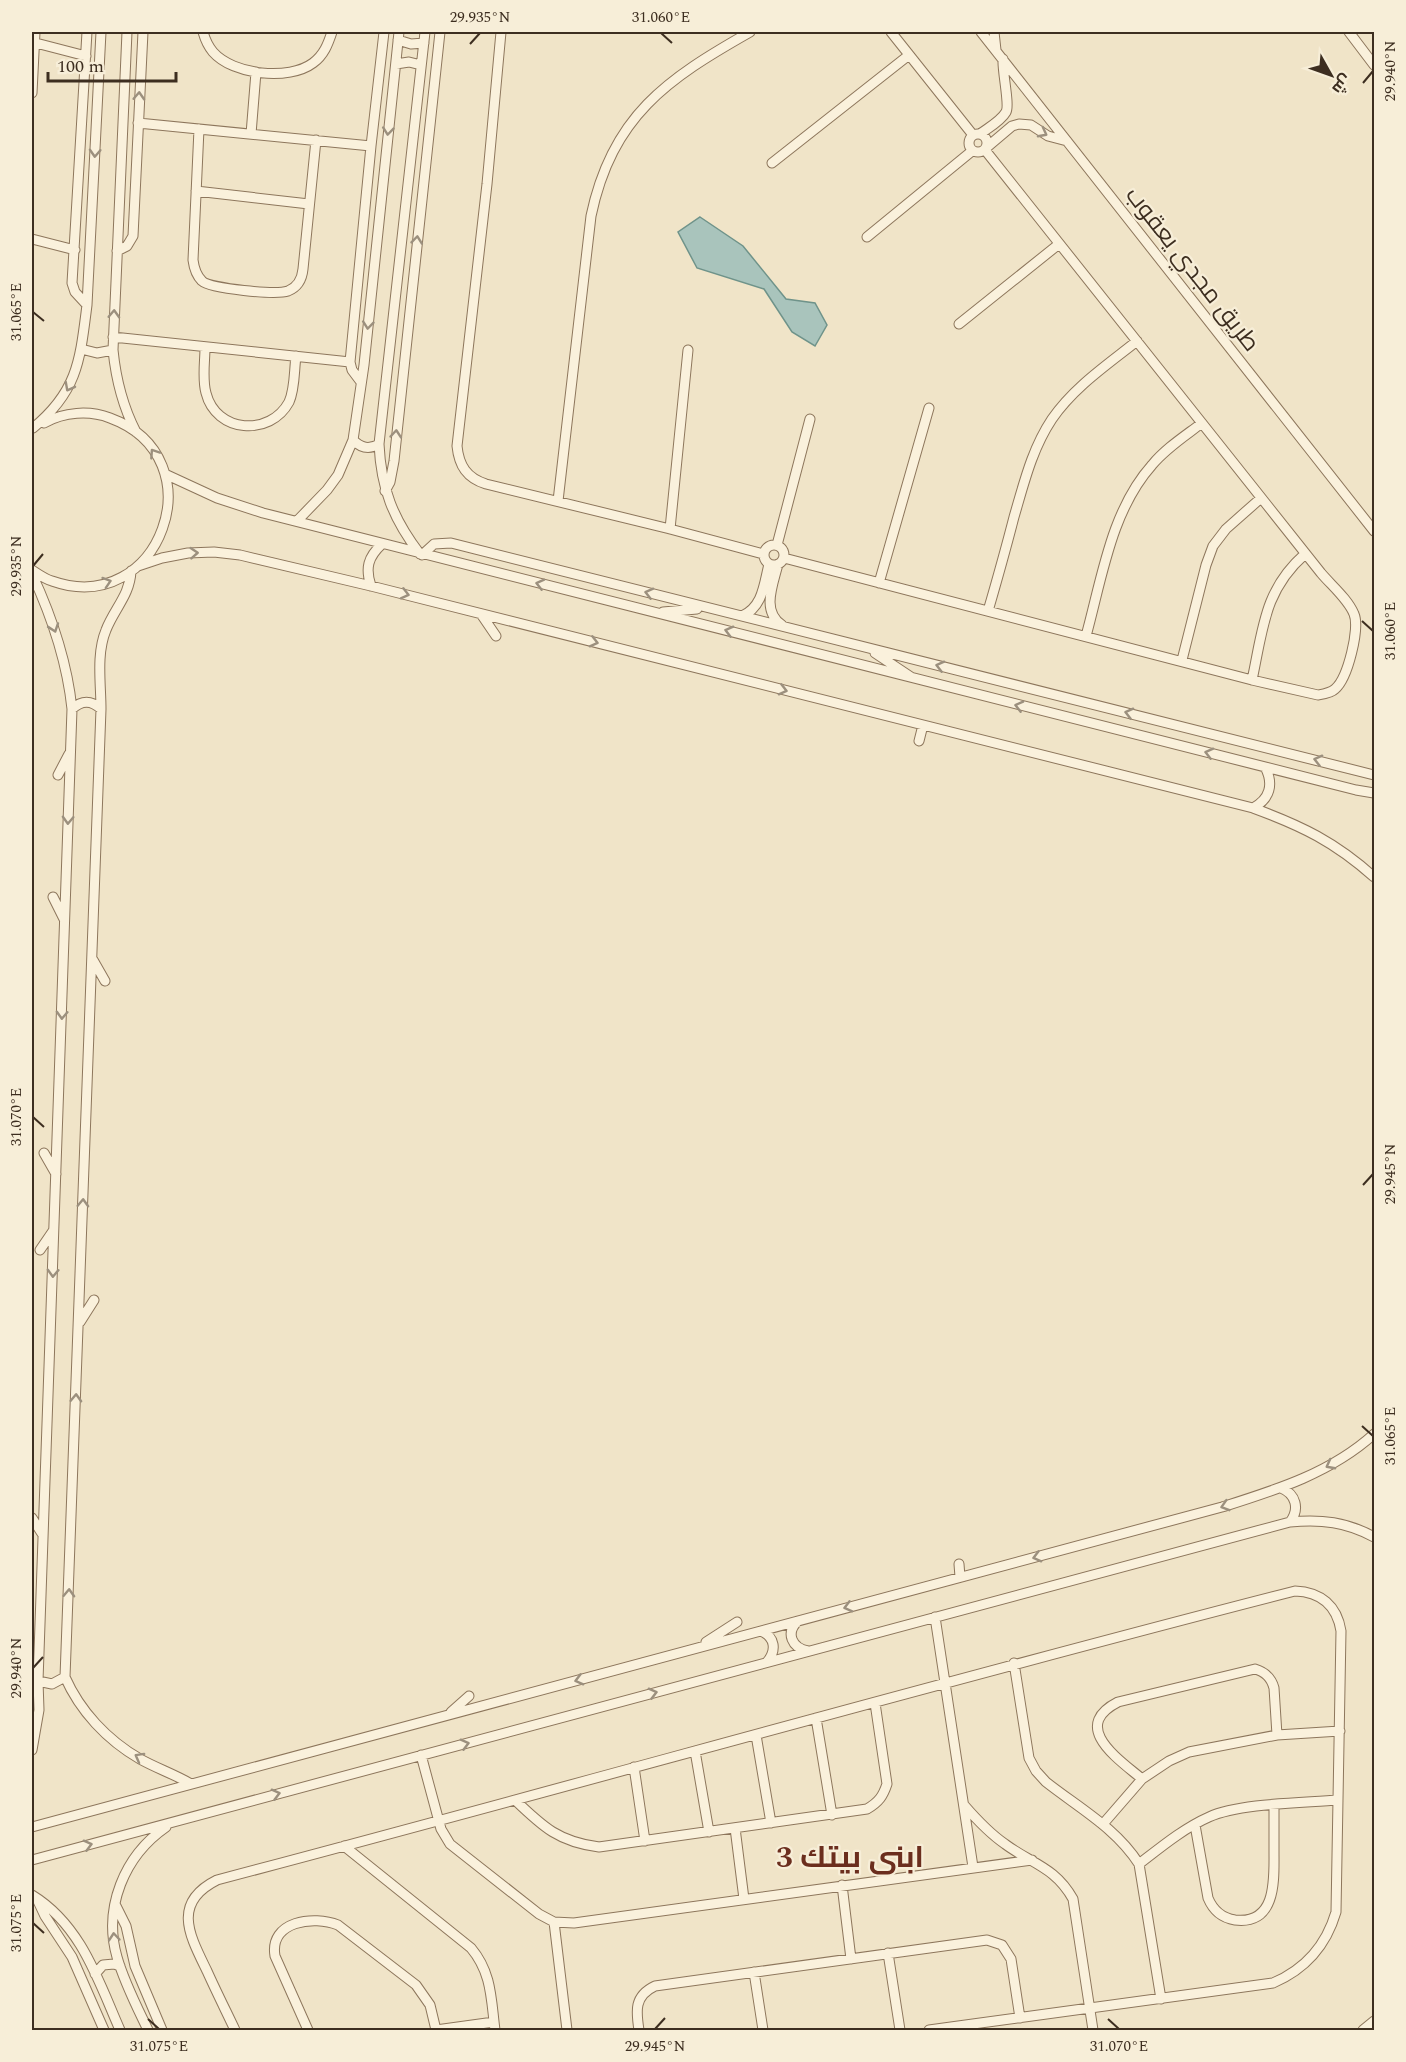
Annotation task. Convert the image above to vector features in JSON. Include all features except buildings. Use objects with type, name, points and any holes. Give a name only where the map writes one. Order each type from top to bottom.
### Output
[{"type":"street","points":[[32,93],[35,32]]},
{"type":"street","points":[[87,32],[72,284],[75,292],[87,305]]},
{"type":"street","points":[[32,429],[60,402],[70,386],[77,369],[81,349],[87,305],[101,32]]},
{"type":"street","points":[[128,32],[113,350],[122,402],[136,432]]},
{"type":"street","points":[[117,251],[127,246],[133,236],[143,32]]},
{"type":"street","points":[[203,32],[214,54],[242,68],[256,72],[286,73],[312,64],[328,44],[332,32]]},
{"type":"street","points":[[361,382],[352,370],[350,362],[384,32]]},
{"type":"street","points":[[421,554],[400,524],[385,491],[379,444],[425,32]]},
{"type":"street","points":[[385,491],[390,482],[394,461],[440,32]]},
{"type":"street","points":[[501,32],[487,184],[458,435],[458,459],[463,468],[477,481],[763,554]]},
{"type":"street","points":[[558,501],[591,216],[602,177],[629,126],[654,96],[684,71],[750,32]]},
{"type":"street","points":[[742,616],[749,613],[759,601],[777,562],[782,549],[777,545],[766,547],[763,554],[765,560],[777,562],[879,583],[1318,695],[1327,694],[1335,689],[1342,680],[1356,634],[1354,614],[1059,244],[986,149],[986,139],[976,135],[891,32]]},
{"type":"street","name":"طريق مجدي يعقوب","points":[[981,32],[1374,531]]},
{"type":"street","points":[[994,32],[1008,110],[1019,124]]},
{"type":"street","points":[[1349,32],[1374,65]]},
{"type":"street","points":[[297,521],[338,475],[353,440],[399,36],[411,44],[424,43]]},
{"type":"street","points":[[33,43],[86,56]]},
{"type":"street","points":[[1361,48],[1374,54]]},
{"type":"street","points":[[772,163],[909,55]]},
{"type":"street","points":[[396,63],[408,62],[421,65]]},
{"type":"street","points":[[251,134],[256,72]]},
{"type":"street","points":[[376,107],[391,108]]},
{"type":"street","points":[[1008,110],[970,138],[968,145],[972,151],[980,153],[1012,126],[1019,124],[1067,141]]},
{"type":"street","points":[[82,112],[97,114]]},
{"type":"street","points":[[138,123],[371,146]]},
{"type":"street","points":[[199,129],[194,267],[202,280],[215,287],[280,292],[291,290],[296,286],[302,275],[316,141]]},
{"type":"street","points":[[867,237],[972,151]]},
{"type":"street","points":[[78,184],[94,185]]},
{"type":"street","points":[[196,191],[309,204]]},
{"type":"street","points":[[32,239],[75,250]]},
{"type":"street","points":[[959,324],[1059,244]]},
{"type":"street","points":[[113,337],[350,362]]},
{"type":"street","points":[[988,611],[1029,467],[1052,419],[1087,381],[1137,341]]},
{"type":"street","points":[[205,347],[204,384],[210,404],[222,418],[242,426],[266,423],[282,412],[292,394],[296,356]]},
{"type":"street","points":[[81,349],[97,353],[113,350]]},
{"type":"street","points":[[670,529],[688,350]]},
{"type":"street","points":[[879,583],[929,408]]},
{"type":"street","points":[[32,429],[58,417],[86,413],[121,422],[136,432],[154,450],[165,474],[169,499],[165,524],[154,548],[134,569],[126,593],[104,637],[101,652],[101,709],[65,1677],[78,1702],[111,1738],[141,1760],[191,1784]]},
{"type":"street","points":[[777,545],[810,419]]},
{"type":"street","points":[[1086,636],[1115,528],[1125,503],[1138,481],[1153,463],[1202,423]]},
{"type":"street","points":[[353,440],[365,448],[379,444]]},
{"type":"street","points":[[165,474],[228,502],[382,544],[915,680],[1374,793]]},
{"type":"street","points":[[1182,660],[1213,546],[1226,529],[1261,498]]},
{"type":"street","points":[[421,554],[434,544],[451,543],[1374,775]]},
{"type":"street","points":[[371,586],[367,574],[368,563],[373,552],[382,544]]},
{"type":"street","points":[[32,572],[50,581],[74,586],[98,585],[162,558],[188,552],[240,555],[1253,808],[1297,824],[1318,835],[1348,855],[1374,877]]},
{"type":"street","points":[[1252,680],[1272,597],[1280,580],[1305,554]]},
{"type":"street","points":[[777,562],[769,606],[777,622],[784,627]]},
{"type":"street","points":[[32,572],[62,652],[72,709],[38,1681],[39,1710],[32,1750]]},
{"type":"street","points":[[659,613],[696,608],[714,610]]},
{"type":"street","points":[[481,614],[496,636]]},
{"type":"street","points":[[864,647],[915,680]]},
{"type":"street","points":[[72,709],[78,703],[86,701],[95,703],[101,709]]},
{"type":"street","points":[[919,741],[923,725]]},
{"type":"street","points":[[58,775],[71,749]]},
{"type":"street","points":[[1253,808],[1266,798],[1270,791],[1269,774],[1265,767]]},
{"type":"street","points":[[53,897],[66,921]]},
{"type":"street","points":[[92,957],[105,981]]},
{"type":"street","points":[[44,1153],[57,1176]]},
{"type":"street","points":[[40,1250],[54,1228]]},
{"type":"street","points":[[79,1324],[94,1300]]},
{"type":"street","points":[[32,1827],[1222,1507],[1281,1488],[1327,1467],[1348,1455],[1374,1434]]},
{"type":"street","points":[[1281,1488],[1290,1493],[1295,1502],[1295,1513],[1290,1522]]},
{"type":"street","points":[[32,1518],[44,1535]]},
{"type":"street","points":[[32,1860],[1290,1522],[1308,1520],[1336,1522],[1363,1530],[1374,1537]]},
{"type":"street","points":[[959,1564],[960,1577]]},
{"type":"street","points":[[235,2031],[189,1932],[188,1922],[193,1901],[207,1885],[217,1880],[875,1703],[1014,1663],[1295,1591],[1305,1591],[1323,1598],[1340,1622],[1341,1631],[1336,1912],[1326,1939],[1314,1956],[1298,1970],[1274,1983],[928,2031]]},
{"type":"street","points":[[935,1617],[973,1867]]},
{"type":"street","points":[[798,1621],[792,1629],[792,1640],[798,1648],[808,1651]]},
{"type":"street","points":[[699,1647],[737,1622]]},
{"type":"street","points":[[761,1631],[773,1641],[773,1652],[767,1662]]},
{"type":"street","points":[[1014,1663],[1029,1758],[1036,1771],[1046,1782],[1117,1835],[1130,1849],[1139,1864],[1161,1999]]},
{"type":"street","points":[[1142,1779],[1100,1740],[1098,1731],[1103,1713],[1109,1706],[1118,1702],[1255,1669],[1268,1675],[1274,1688],[1277,1735]]},
{"type":"street","points":[[38,1681],[52,1684],[65,1677]]},
{"type":"street","points":[[447,1715],[470,1696]]},
{"type":"street","points":[[515,1800],[542,1826],[560,1838],[579,1845],[599,1847],[867,1809],[877,1803],[884,1794],[887,1784],[875,1703]]},
{"type":"street","points":[[816,1719],[832,1815]]},
{"type":"street","points":[[1103,1824],[1142,1779],[1169,1761],[1189,1752],[1277,1735],[1340,1731]]},
{"type":"street","points":[[756,1735],[771,1823]]},
{"type":"street","points":[[694,1751],[709,1832]]},
{"type":"street","points":[[421,1755],[438,1820],[450,1844],[539,1914],[554,1922],[574,1923],[1032,1860]]},
{"type":"street","points":[[634,1767],[645,1841]]},
{"type":"street","points":[[1139,1864],[1195,1825],[1217,1814],[1338,1800]]},
{"type":"street","points":[[964,1805],[982,1827],[1007,1846],[1052,1872],[1073,1899],[1093,2031]]},
{"type":"street","points":[[1195,1825],[1211,1906],[1223,1917],[1248,1919],[1264,1910],[1273,1895],[1274,1806]]},
{"type":"street","points":[[148,2031],[120,1966],[113,1934],[115,1904],[124,1875],[137,1854],[154,1836],[175,1822]]},
{"type":"street","points":[[735,1828],[744,1899]]},
{"type":"street","points":[[308,2031],[274,1956],[273,1949],[275,1941],[284,1929],[315,1919],[338,1925],[416,1985],[430,2005],[436,2030],[494,2026],[487,1972],[481,1959],[471,1948],[344,1846]]},
{"type":"street","points":[[842,1885],[851,1959]]},
{"type":"street","points":[[34,1897],[58,1916],[75,1935],[120,2031]]},
{"type":"street","points":[[34,1897],[72,1957],[103,2027],[114,2017]]},
{"type":"street","points":[[115,1904],[126,1926],[132,1957],[162,2031]]},
{"type":"street","points":[[554,1922],[567,2031]]},
{"type":"street","points":[[639,2031],[636,2011],[638,2003],[647,1990],[661,1985],[987,1940],[1002,1945],[1011,1959],[1020,2018]]},
{"type":"street","points":[[888,1953],[900,2031]]},
{"type":"street","points":[[95,1974],[103,1965],[120,1966]]},
{"type":"street","points":[[754,1972],[763,2031]]},
{"type":"street","points":[[1363,2031],[1374,2021]]},
{"type":"water","points":[[700,217],[743,246],[786,299],[815,303],[827,325],[815,346],[792,332],[764,289],[697,268],[678,232]]},
{"type":"district","name":"ابنى بيتك 3","points":[[850,1857]]}]
